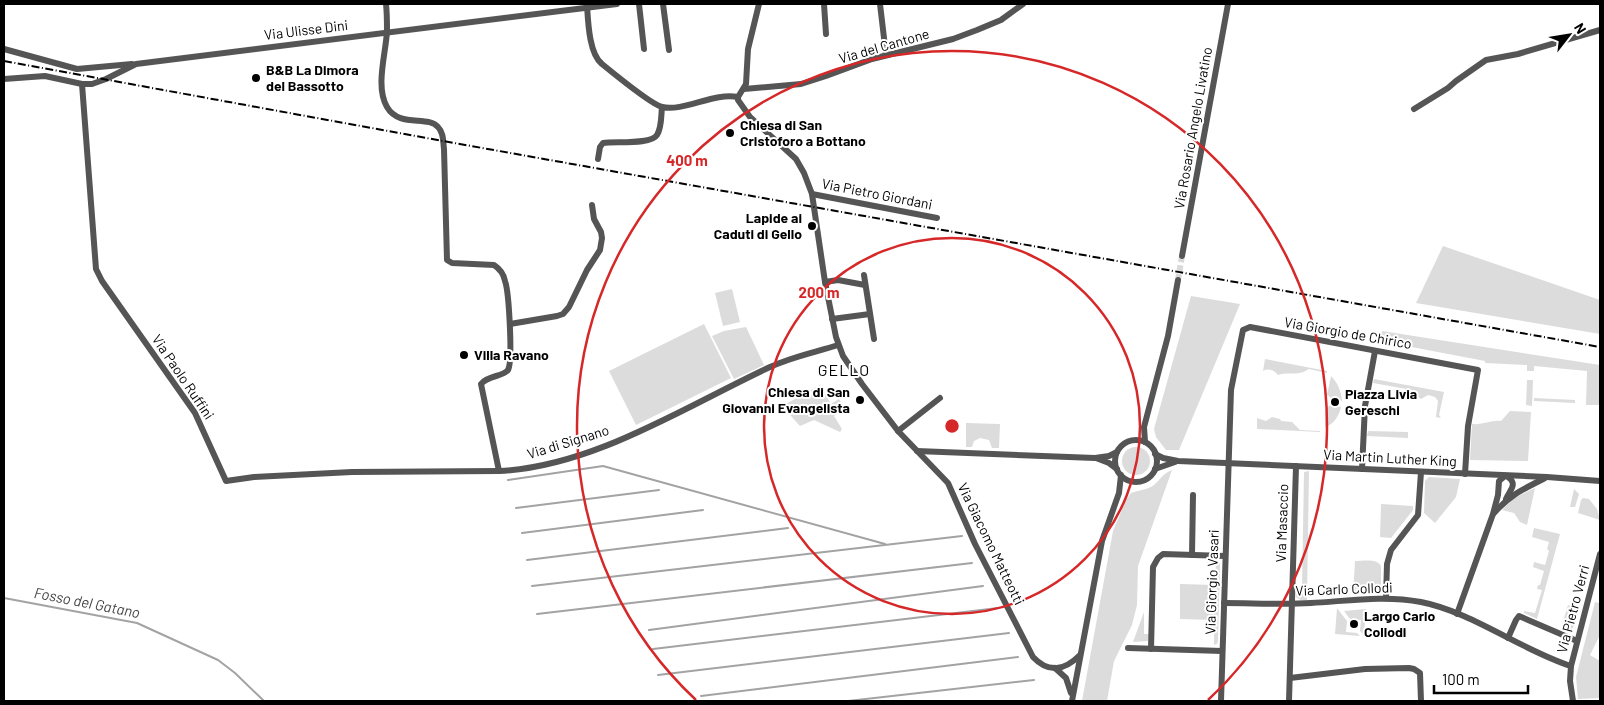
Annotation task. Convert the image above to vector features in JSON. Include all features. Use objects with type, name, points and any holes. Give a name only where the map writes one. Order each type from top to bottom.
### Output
[{"type":"street","points":[[386,4],[387,31],[381,87],[385,104],[392,113],[400,117],[437,126],[443,137],[447,260],[452,263],[494,265],[498,268],[506,283],[510,324],[508,370],[489,378],[481,384],[499,471]]},
{"type":"street","name":"Via Ulisse Dini","points":[[4,78],[45,76],[82,84],[99,82],[136,64],[587,6],[616,4]]},
{"type":"street","points":[[639,4],[644,49]]},
{"type":"street","points":[[663,4],[669,50]]},
{"type":"street","points":[[587,6],[594,53],[599,62],[657,105],[670,108],[726,96],[738,97],[746,84],[748,49],[759,4]]},
{"type":"street","points":[[824,4],[826,34]]},
{"type":"street","points":[[880,4],[886,55]]},
{"type":"street","name":"Via del Cantone","points":[[744,88],[801,84],[886,55],[953,39],[1001,20],[1023,4]]},
{"type":"street","name":"Via Rosario Angelo Livatino","points":[[1182,256],[1228,4]]},
{"type":"street","points":[[1414,109],[1448,88],[1486,60],[1518,54],[1600,30]]},
{"type":"street","points":[[4,48],[77,69],[136,64]]},
{"type":"street","name":"Via Paolo Ruffini","points":[[82,84],[96,269],[195,413],[226,481],[254,477],[352,472],[499,471]]},
{"type":"street","name":"Via Giacomo Matteotti","points":[[738,97],[738,102],[750,118],[796,159],[802,168],[812,194],[832,319],[838,345],[843,356],[852,371],[898,431],[948,483],[975,544],[1033,657],[1041,664],[1055,668],[1066,678],[1069,683],[1072,699]]},
{"type":"street","points":[[598,159],[600,147],[603,143],[647,141],[655,138],[660,128],[662,107]]},
{"type":"street","name":"Via Pietro Giordani","points":[[812,194],[937,218]]},
{"type":"street","points":[[510,324],[557,316],[563,314],[569,307],[587,270],[600,250],[601,232],[594,219],[592,205]]},
{"type":"street","points":[[864,275],[874,339]]},
{"type":"street","points":[[825,282],[838,280],[866,285]]},
{"type":"street","points":[[1145,442],[1144,427],[1168,336],[1178,280]]},
{"type":"street","points":[[832,319],[870,314]]},
{"type":"street","name":"Via Giorgio de Chirico","points":[[1228,463],[1231,390],[1241,333],[1244,329],[1250,327],[1478,370],[1468,426],[1465,474]]},
{"type":"street","name":"Via di Signano","points":[[499,471],[539,467],[602,446],[640,430],[769,368],[838,345]]},
{"type":"street","points":[[1362,469],[1365,406],[1375,350]]},
{"type":"street","points":[[898,431],[940,398]]},
{"type":"street","points":[[917,452],[1095,458],[1109,456],[1117,452],[1124,444],[1133,440],[1144,427]]},
{"type":"street","points":[[1133,440],[1145,442],[1153,449],[1155,469]]},
{"type":"street","points":[[1072,699],[1102,541],[1119,492],[1119,472],[1115,460],[1117,452]]},
{"type":"street","points":[[1155,454],[1178,461]]},
{"type":"street","points":[[1095,458],[1110,463],[1124,478],[1134,481]]},
{"type":"street","points":[[1119,492],[1134,481],[1146,478],[1155,469],[1178,461]]},
{"type":"street","name":"Via Martin Luther King","points":[[1178,461],[1600,481]]},
{"type":"street","name":"Via Giorgio Vasari","points":[[1221,701],[1228,463]]},
{"type":"street","name":"Via Masaccio","points":[[1289,701],[1296,466]]},
{"type":"street","points":[[1386,598],[1387,564],[1391,550],[1418,515],[1421,472]]},
{"type":"street","points":[[1491,475],[1504,492],[1509,492]]},
{"type":"street","points":[[1457,614],[1493,514],[1498,495],[1499,481],[1507,476],[1512,480],[1513,484],[1506,500]]},
{"type":"street","points":[[1493,514],[1506,500],[1547,477]]},
{"type":"street","points":[[1192,554],[1193,495]]},
{"type":"street","points":[[1151,649],[1153,567],[1158,558],[1163,554],[1225,556]]},
{"type":"street","name":"Via Pietro Verri","points":[[1573,701],[1570,680],[1571,666],[1600,554]]},
{"type":"street","name":"Via Carlo Collodi","points":[[1224,603],[1292,604],[1386,598],[1420,602],[1457,614],[1571,666]]},
{"type":"street","points":[[1508,638],[1519,616],[1577,641]]},
{"type":"street","points":[[1128,648],[1222,651]]},
{"type":"street","points":[[1055,668],[1067,666],[1080,655]]},
{"type":"street","points":[[1290,678],[1365,669],[1409,668],[1420,674],[1421,701]]},
{"type":"shaded area","points":[[1443,246],[1600,300],[1600,334],[1416,303]]},
{"type":"shaded area","points":[[732,289],[740,322],[723,326],[715,293]]},
{"type":"shaded area","points":[[1191,296],[1240,304],[1179,450],[1166,450],[1156,437],[1154,429]]},
{"type":"shaded area","points":[[704,324],[731,378],[636,425],[609,371]]},
{"type":"shaded area","points":[[746,327],[764,365],[734,379],[712,336],[724,331]]},
{"type":"shaded area","points":[[1382,331],[1600,365],[1600,405],[1586,405],[1587,371],[1534,366],[1534,371],[1527,371],[1527,365],[1485,363],[1485,361],[1380,341]]},
{"type":"shaded area","points":[[1265,359],[1327,371],[1327,373],[1309,369],[1300,373],[1278,375],[1271,370],[1263,371]]},
{"type":"shaded area","points":[[1331,376],[1339,387],[1342,401],[1331,401],[1327,395]]},
{"type":"shaded area","points":[[1374,379],[1444,392],[1439,415],[1441,418],[1436,417],[1438,401],[1435,397],[1428,395],[1421,399],[1412,390],[1373,383]]},
{"type":"shaded area","points":[[1527,380],[1533,380],[1532,406],[1526,405]]},
{"type":"shaded area","points":[[820,385],[831,404],[839,399],[845,409],[834,416],[842,429],[840,432],[814,420],[800,426],[784,405]]},
{"type":"shaded area","points":[[1534,398],[1575,400],[1575,403],[1534,401]]},
{"type":"shaded area","points":[[1331,404],[1341,407],[1336,419],[1325,427],[1326,409]]},
{"type":"shaded area","points":[[1510,411],[1531,412],[1528,461],[1470,460],[1472,424],[1501,421]]},
{"type":"shaded area","points":[[1272,417],[1281,421],[1292,422],[1300,430],[1320,432],[1257,429],[1257,418],[1266,421]]},
{"type":"shaded area","points":[[966,423],[1000,424],[999,448],[992,448],[989,440],[980,438],[974,441],[972,447],[966,447]]},
{"type":"shaded area","points":[[1368,431],[1408,432],[1408,438],[1367,436]]},
{"type":"shaded area","points":[[1136,447],[1146,451],[1150,461],[1146,471],[1136,475],[1126,471],[1122,461],[1126,451]]},
{"type":"shaded area","points":[[1172,470],[1138,566],[1137,605],[1132,625],[1114,661],[1107,701],[1082,701],[1113,531],[1126,500],[1131,493],[1151,487]]},
{"type":"shaded area","points":[[1309,471],[1307,600],[1301,600],[1296,597],[1297,588],[1302,588],[1304,472]]},
{"type":"shaded area","points":[[1429,477],[1460,479],[1456,497],[1435,523],[1424,513],[1425,481]]},
{"type":"shaded area","points":[[1535,488],[1527,525],[1520,522],[1514,513],[1502,510],[1514,498]]},
{"type":"shaded area","points":[[1574,489],[1579,494],[1575,507],[1570,507]]},
{"type":"shaded area","points":[[1583,498],[1589,499],[1597,509],[1600,520],[1578,513]]},
{"type":"shaded area","points":[[1381,504],[1413,506],[1413,510],[1391,538],[1380,537]]},
{"type":"shaded area","points":[[1534,528],[1560,534],[1537,619],[1524,613],[1524,611],[1535,613],[1542,590],[1537,589],[1544,571],[1533,567],[1534,562],[1545,565],[1549,551],[1547,549],[1549,542],[1532,537]]},
{"type":"shaded area","points":[[1216,560],[1220,563],[1218,641],[1214,645],[1214,620],[1180,619],[1180,584],[1215,585]]},
{"type":"shaded area","points":[[1366,560],[1379,563],[1381,566],[1381,587],[1378,592],[1353,595],[1355,561]]},
{"type":"shaded area","points":[[1595,602],[1599,603],[1600,635],[1590,655],[1600,661],[1600,698],[1578,699],[1576,677]]},
{"type":"shaded area","points":[[1568,605],[1579,608],[1573,627],[1571,630],[1564,631],[1565,626],[1562,625]]},
{"type":"shaded area","points":[[1337,608],[1347,621],[1346,632],[1357,633],[1360,636],[1335,634]]},
{"type":"shaded area","points":[[1366,609],[1364,635],[1360,631],[1361,620],[1350,619],[1344,611]]},
{"type":"shaded area","points":[[1144,612],[1144,634],[1149,634],[1148,641],[1133,642]]},
{"type":"waterway","points":[[508,480],[603,466],[885,544]]},
{"type":"waterway","points":[[516,508],[659,490]]},
{"type":"waterway","points":[[522,533],[703,510]]},
{"type":"waterway","points":[[527,560],[788,528]]},
{"type":"waterway","points":[[532,586],[962,536]]},
{"type":"waterway","points":[[537,614],[972,563]]},
{"type":"waterway","points":[[649,630],[983,586]]},
{"type":"waterway","name":"Fosso del Gatano","points":[[4,598],[137,623],[218,660],[235,673],[264,701]]},
{"type":"waterway","points":[[653,649],[998,608]]},
{"type":"waterway","points":[[658,675],[1009,633]]},
{"type":"waterway","points":[[701,696],[1018,657]]},
{"type":"waterway","points":[[848,701],[1034,680]]},
{"type":"tunnel","points":[[1178,280],[1182,256]]},
{"type":"railway","points":[[4,61],[1600,347]]},
{"type":"place","name":"B&B La Dimora del Bassotto","points":[[256,78]]},
{"type":"place","name":"Chiesa di San Cristoforo a Bottano","points":[[730,133]]},
{"type":"place","name":"Lapide ai Caduti di Gello","points":[[812,226]]},
{"type":"place","name":"Villa Ravano","points":[[464,355]]},
{"type":"place","name":"Chiesa di San Giovanni Evangelista","points":[[860,400]]},
{"type":"place","name":"Piazza Livia Gereschi","points":[[1335,402]]},
{"type":"place","name":"Largo Carlo Collodi","points":[[1354,624]]},
{"type":"district","name":"GELLO","points":[[844,370]]}]
